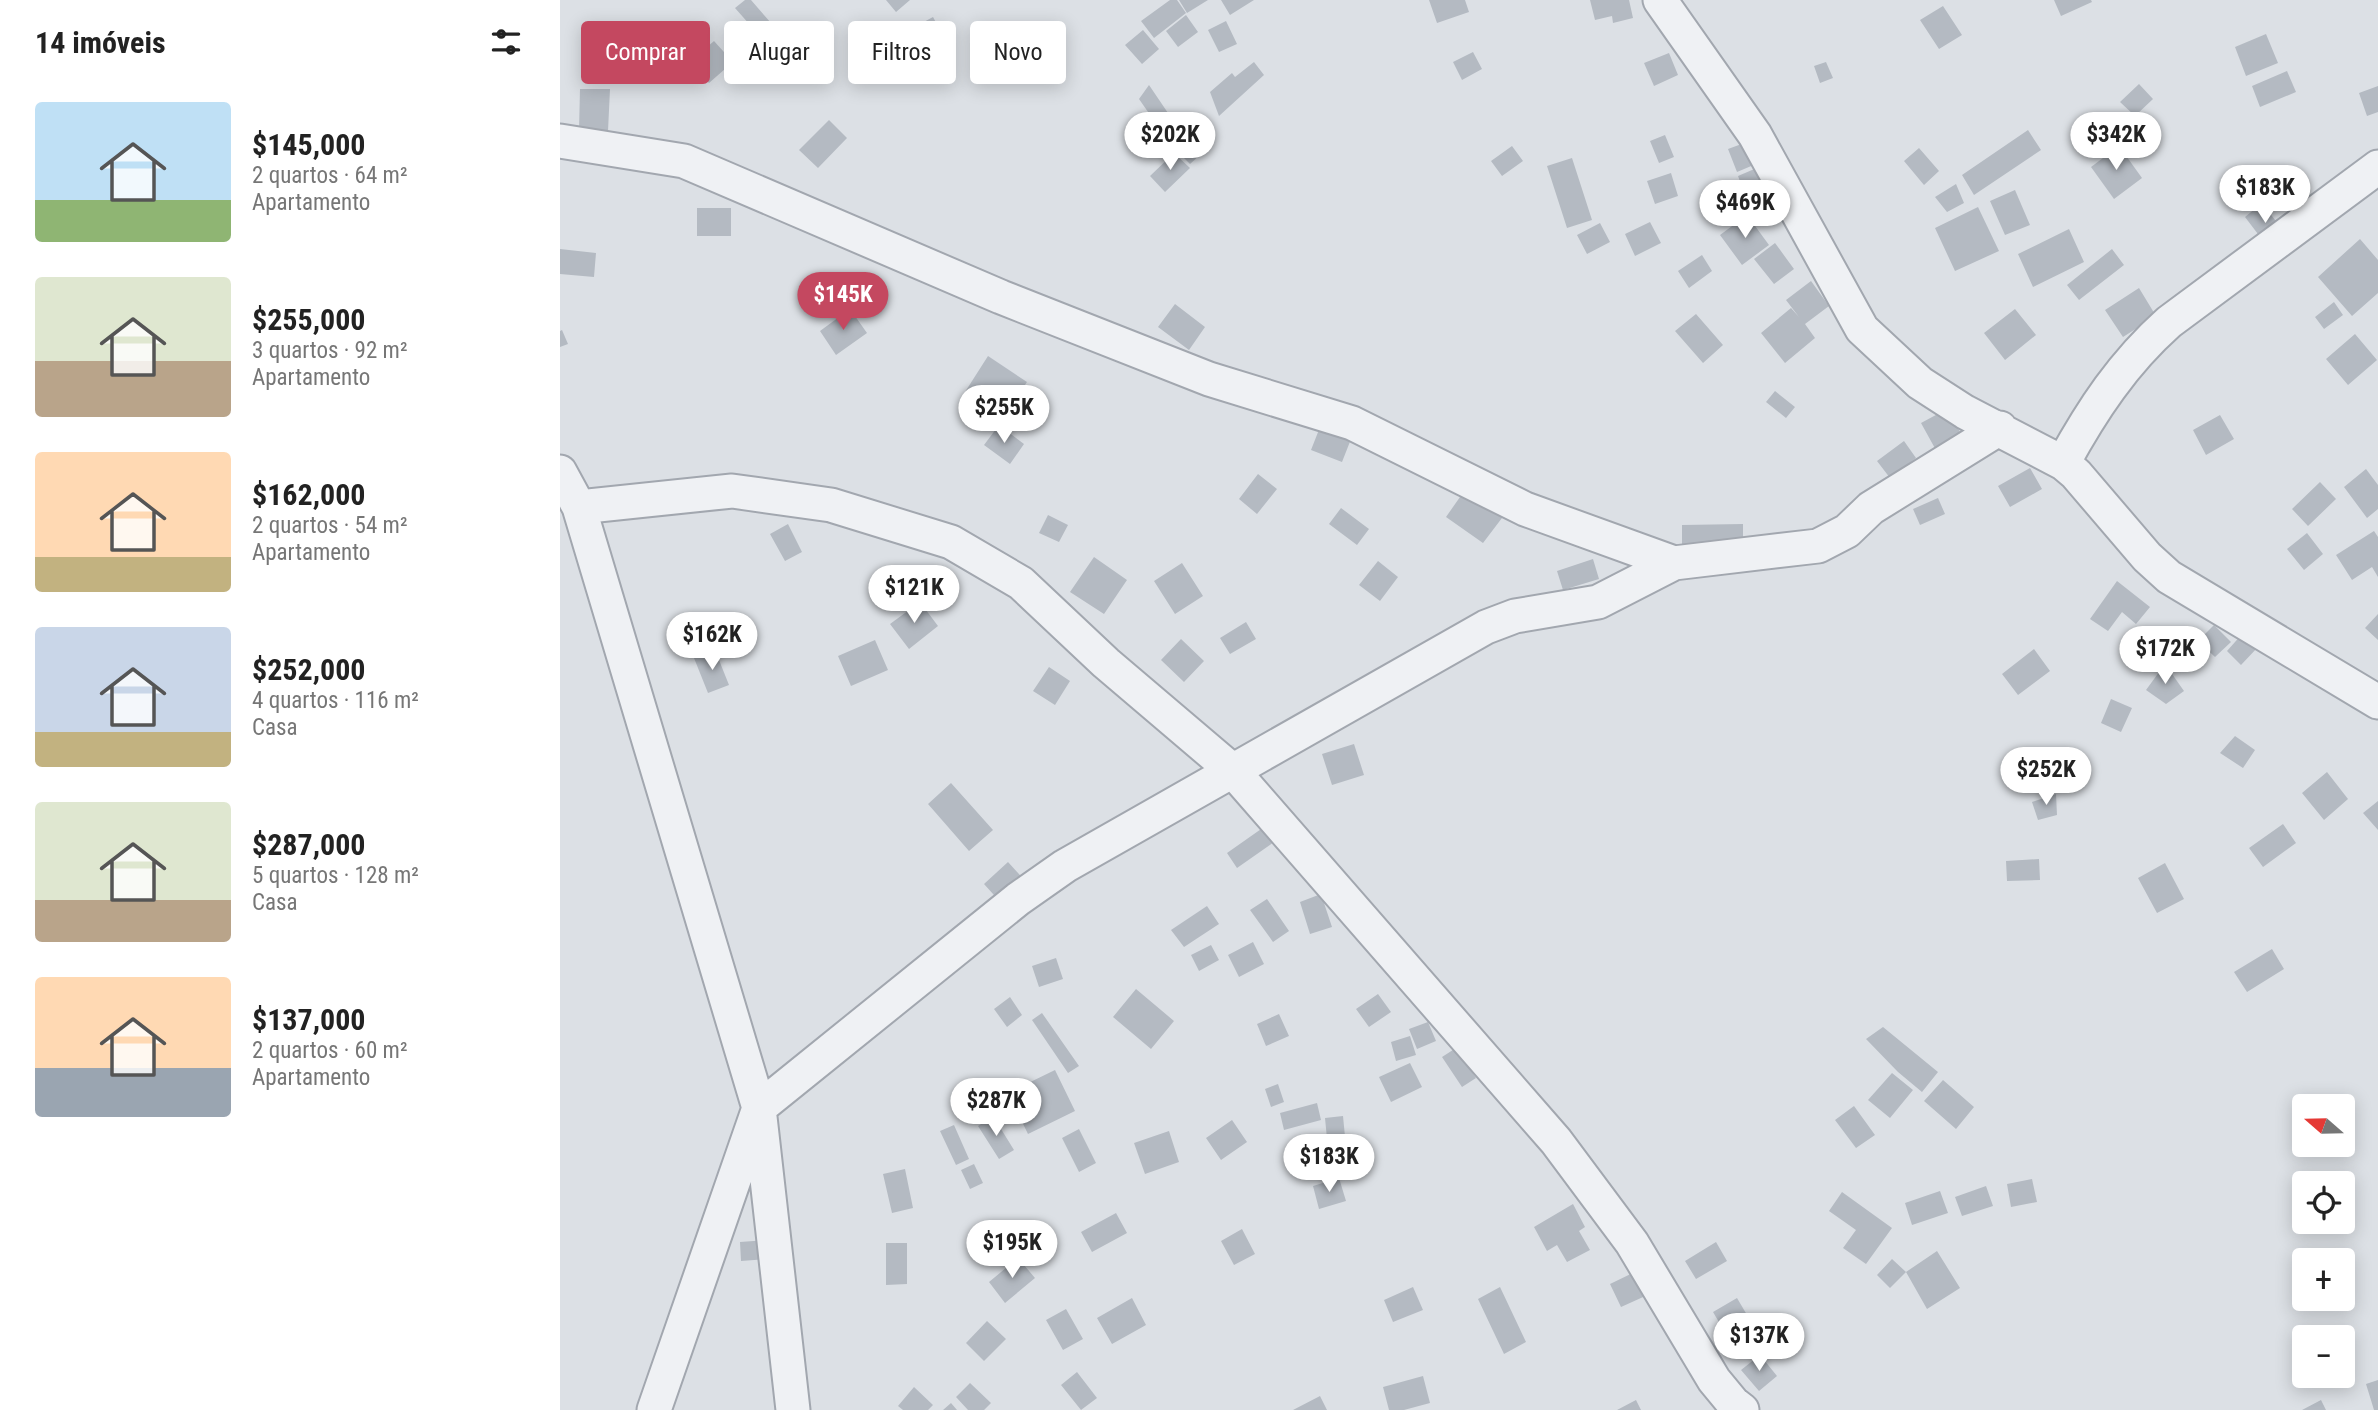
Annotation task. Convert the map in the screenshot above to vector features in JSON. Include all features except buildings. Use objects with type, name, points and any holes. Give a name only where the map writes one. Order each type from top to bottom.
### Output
[{"type":"street","points":[[1660,0],[1755,135],[1863,329],[1920,383],[1965,412],[2063,463],[2076,474],[2147,557],[2169,577],[2370,689]]},
{"type":"street","points":[[560,141],[684,161],[1001,297],[1196,374],[1352,424],[1525,509],[1674,563]]},
{"type":"street","points":[[2063,463],[2102,395],[2142,346],[2169,322],[2378,167]]},
{"type":"street","points":[[654,1410],[759,1108],[1018,899],[1065,866],[1486,627],[1515,616],[1598,602],[1674,563],[1818,546],[1847,531],[1871,508],[2000,428]]},
{"type":"street","points":[[560,472],[579,507],[759,1108],[793,1410]]},
{"type":"street","points":[[579,507],[732,491],[831,505],[951,542],[1021,583],[1106,663],[1233,771],[1556,1141],[1632,1243],[1714,1380],[1742,1410]]}]
